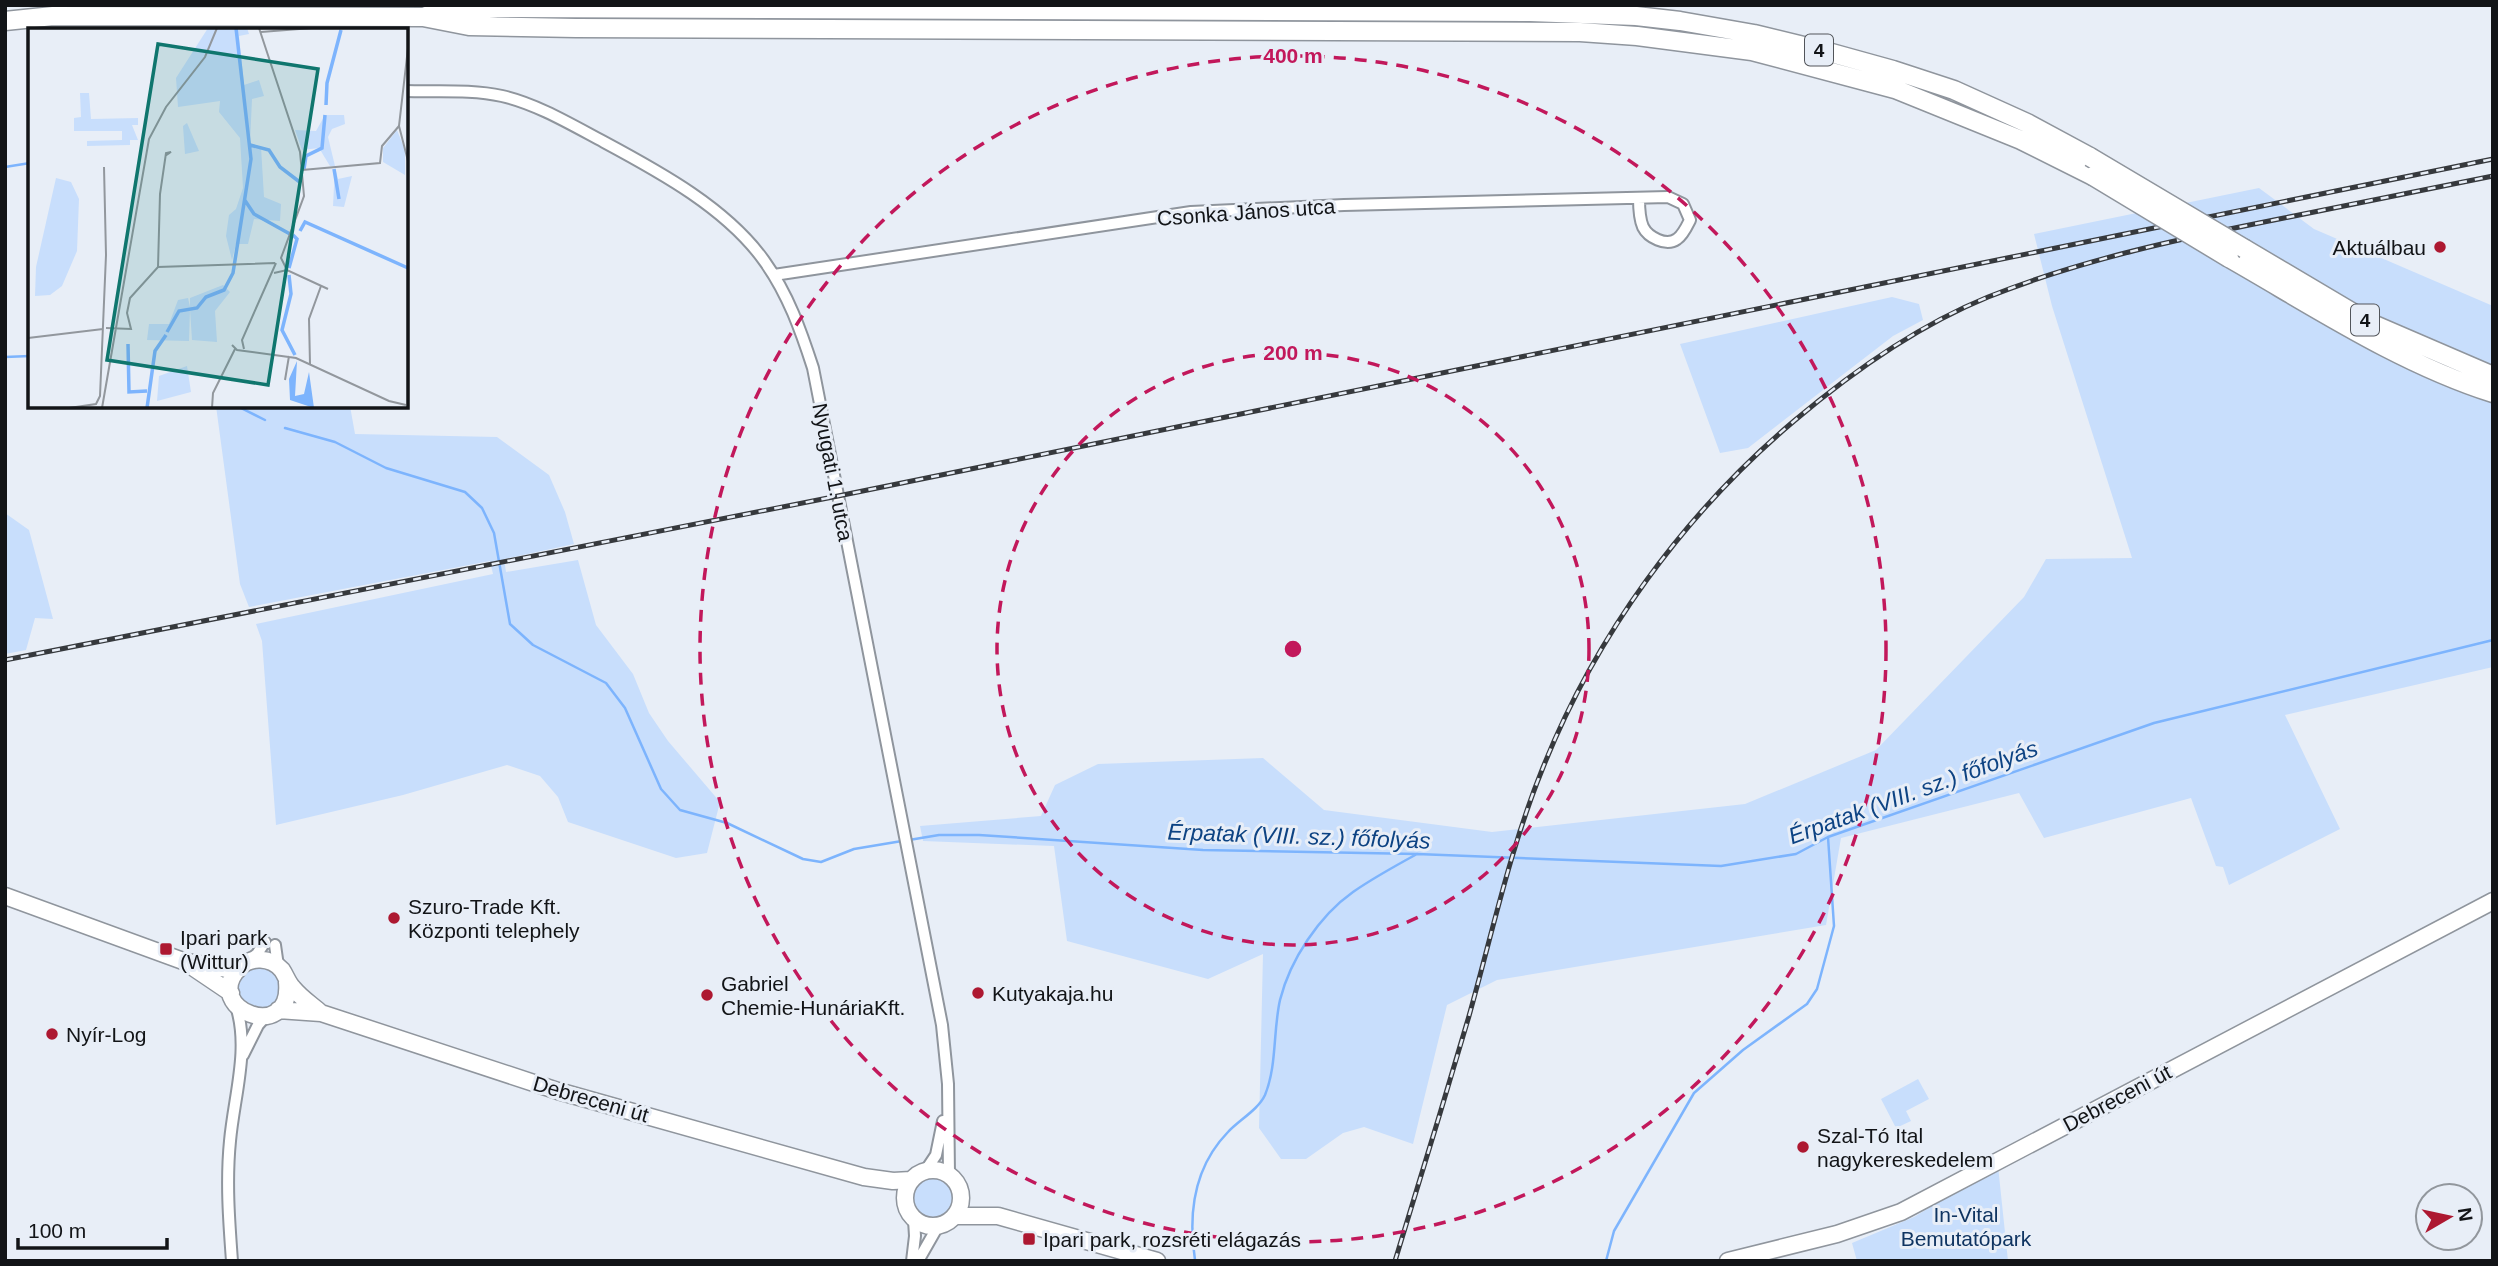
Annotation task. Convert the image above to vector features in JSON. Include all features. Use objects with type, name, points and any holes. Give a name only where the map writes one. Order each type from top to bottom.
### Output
[{"type":"main road","points":[[186,16],[206,5]]},
{"type":"main road","points":[[289,5],[313,16]]},
{"type":"main road","name":"4","points":[[423,17],[446,10],[487,8],[1530,12],[1636,16],[1754,34],[1893,70],[1954,90],[2027,123],[2090,157],[2370,323],[2493,376]]},
{"type":"main road","name":"4","points":[[5,9],[53,16]]},
{"type":"main road","name":"4","points":[[5,21],[53,16],[313,16],[423,17],[469,26],[576,28],[1532,30],[1637,36],[1752,51],[1895,89],[2021,140],[2093,176],[2229,258],[2418,364],[2493,393]]},
{"type":"main road","points":[[186,16],[214,28]]},
{"type":"main road","points":[[286,28],[313,16]]},
{"type":"street","name":"Nyugati 1. utca","points":[[408,91],[469,92],[521,101],[650,167],[723,217],[749,242],[774,275],[794,315],[813,368],[942,1025],[948,1094],[949,1175]]},
{"type":"street","name":"Csonka János utca","points":[[774,275],[1191,212],[1344,205],[1668,197],[1683,204],[1690,220],[1678,239],[1670,242],[1655,239],[1644,229],[1640,219],[1639,198]]},
{"type":"street","points":[[5,897],[183,961],[241,967],[262,960],[278,966]]},
{"type":"street","name":"Debreceni út","points":[[1728,1261],[1837,1234],[1901,1212],[2493,901]]},
{"type":"street","points":[[232,1261],[228,1218],[229,1164],[242,1057],[242,1030],[234,999],[233,977],[241,967],[270,944],[287,982],[321,1013]]},
{"type":"street","points":[[183,961],[234,999],[250,1016],[321,1013]]},
{"type":"street","points":[[242,1057],[258,1024],[287,997],[287,982]]},
{"type":"street","name":"Debreceni út","points":[[321,1013],[558,1090],[864,1177]]},
{"type":"street","name":"Nyugati 1. utca","points":[[926,1170],[936,1155],[948,1094]]},
{"type":"street","points":[[905,1204],[906,1189],[911,1180],[926,1170],[934,1170],[949,1175],[961,1191],[998,1216]]},
{"type":"street","points":[[864,1177],[893,1181],[911,1180]]},
{"type":"street","points":[[864,1177],[905,1204],[914,1220],[912,1261]]},
{"type":"street","points":[[914,1220],[929,1226],[945,1224],[956,1216],[961,1204],[961,1191]]},
{"type":"street","points":[[956,1216],[998,1216],[1157,1261]]},
{"type":"street","points":[[918,1261],[938,1226]]},
{"type":"green space","points":[[2259,188],[2314,229],[2493,306],[2493,667],[2285,715],[2340,829],[2229,885],[2223,867],[2216,866],[2191,798],[2044,838],[2019,793],[1841,838],[1826,925],[1497,980],[1447,1005],[1413,1144],[1364,1127],[1343,1133],[1306,1159],[1281,1159],[1259,1128],[1263,954],[1208,979],[1067,941],[1054,846],[923,841],[920,826],[1041,816],[1055,785],[1098,764],[1263,758],[1324,810],[1492,832],[1745,804],[1876,750],[2024,597],[2046,559],[2132,558],[2052,306],[2034,234]]},
{"type":"green space","points":[[1892,297],[1919,304],[1923,320],[1893,336],[1748,448],[1720,453],[1680,344]]},
{"type":"green space","points":[[216,408],[350,408],[355,434],[497,437],[549,475],[565,512],[574,544],[504,559],[506,572],[578,560],[596,625],[633,674],[649,713],[668,741],[720,802],[707,853],[676,858],[568,822],[558,797],[540,776],[507,765],[403,795],[276,825],[262,641],[256,624],[493,574],[490,561],[249,607],[240,584]]},
{"type":"green space","points":[[5,513],[29,530],[53,619],[35,618],[26,650],[5,654]]},
{"type":"green space","points":[[259,967],[275,973],[281,989],[275,1005],[259,1011],[243,1005],[237,989],[243,973]]},
{"type":"green space","points":[[1918,1079],[1929,1099],[1906,1111],[1911,1121],[1896,1128],[1881,1099]]},
{"type":"green space","name":"In-Vital Bemutatópark","points":[[1998,1166],[2008,1261],[1857,1261],[1852,1243],[1914,1217]]},
{"type":"green space","points":[[933,1176],[949,1182],[955,1198],[949,1214],[933,1220],[917,1214],[911,1198],[917,1182]]},
{"type":"waterway","points":[[5,167],[28,163]]},
{"type":"waterway","name":"Érpatak (VIII. sz.) főfolyás","points":[[5,357],[28,356]]},
{"type":"waterway","name":"Érpatak (VIII. sz.) főfolyás","points":[[241,408],[265,420]]},
{"type":"waterway","name":"Érpatak (VIII. sz.) főfolyás","points":[[285,428],[335,442],[386,468],[465,492],[482,508],[494,533],[510,624],[533,645],[606,683],[625,708],[661,789],[680,810],[727,823],[803,859],[821,862],[854,849],[902,841]]},
{"type":"waterway","name":"Érpatak (VIII. sz.) főfolyás","points":[[909,840],[939,835],[979,835],[1203,850],[1417,854],[1721,866],[1796,854],[1828,837],[2154,723],[2493,640]]},
{"type":"waterway","points":[[1606,1261],[1614,1231],[1694,1093],[1743,1050],[1807,1004],[1817,989],[1834,926],[1828,837]]},
{"type":"waterway","points":[[1195,1260],[1193,1209],[1201,1176],[1217,1146],[1265,1095],[1273,1060],[1280,1000],[1299,955],[1318,926],[1341,902],[1368,882],[1417,854]]},
{"type":"railway","points":[[5,660],[838,496],[2493,159]]},
{"type":"railway","points":[[1395,1261],[1469,1016],[1520,830],[1564,720],[1588,672],[1647,580],[1680,537],[1754,457],[1794,421],[1862,368],[1911,336],[1988,297],[2060,271],[2171,242],[2493,176]]},
{"type":"place","name":"Aktuálbau","points":[[2440,247]]},
{"type":"place","name":"Szuro-Trade Kft. Központi telephely","points":[[394,918]]},
{"type":"place","name":"Ipari park (Wittur)","points":[[166,949]]},
{"type":"place","name":"Kutyakaja.hu","points":[[978,993]]},
{"type":"place","name":"Gabriel Chemie-HunáriaKft.","points":[[707,995]]},
{"type":"place","name":"Nyír-Log","points":[[52,1034]]},
{"type":"place","name":"Szal-Tó Ital nagykereskedelem","points":[[1803,1147]]},
{"type":"place","name":"Ipari park, rozsréti elágazás","points":[[1029,1239]]}]
